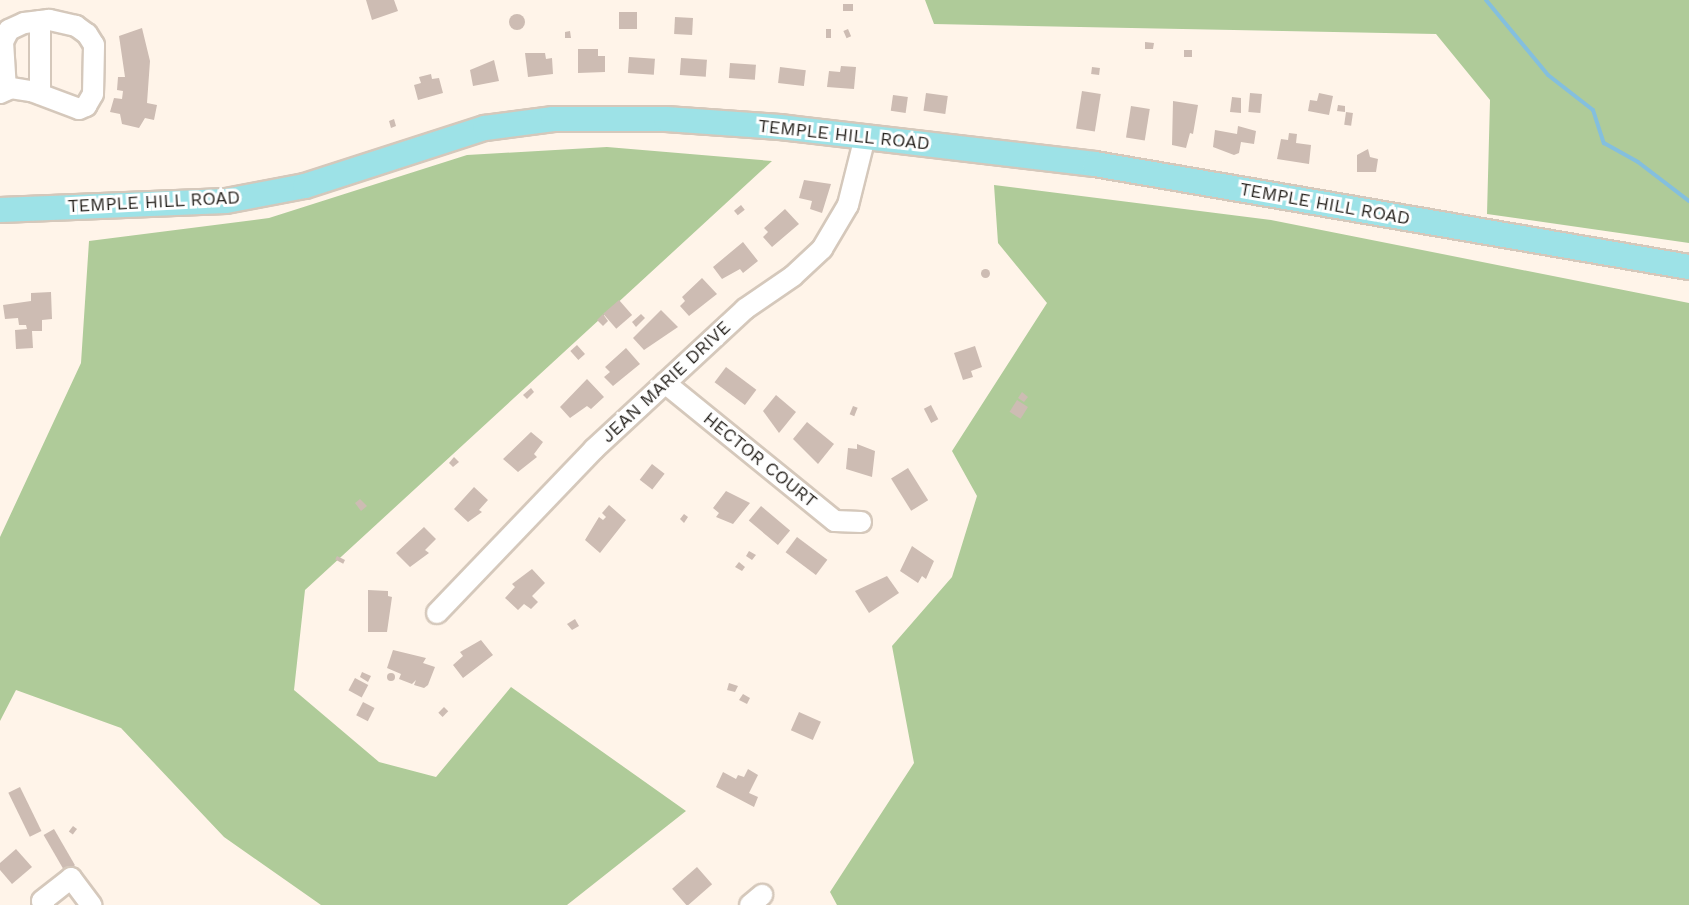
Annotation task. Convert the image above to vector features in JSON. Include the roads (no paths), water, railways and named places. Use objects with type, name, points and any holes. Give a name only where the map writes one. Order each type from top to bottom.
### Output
[{"type":"main road","name":"TEMPLE HILL ROAD","points":[[0,210],[226,201],[305,186],[485,128],[553,119],[666,119],[866,137],[1095,165],[1689,267]]},
{"type":"street","points":[[39,94],[40,21]]},
{"type":"street","points":[[40,21],[75,26],[94,45],[93,94],[86,106],[80,109],[39,94],[3,92],[3,42],[9,30],[40,21]]},
{"type":"street","name":"JEAN MARIE DRIVE","points":[[436,614],[594,449],[745,309],[793,276],[822,249],[848,205],[866,137]]},
{"type":"street","name":"HECTOR COURT","points":[[665,383],[835,521],[861,522]]},
{"type":"street","points":[[44,905],[42,901],[71,878],[91,905]]},
{"type":"waterway","points":[[1486,0],[1548,75],[1593,110],[1604,143],[1638,162],[1689,201]]}]
